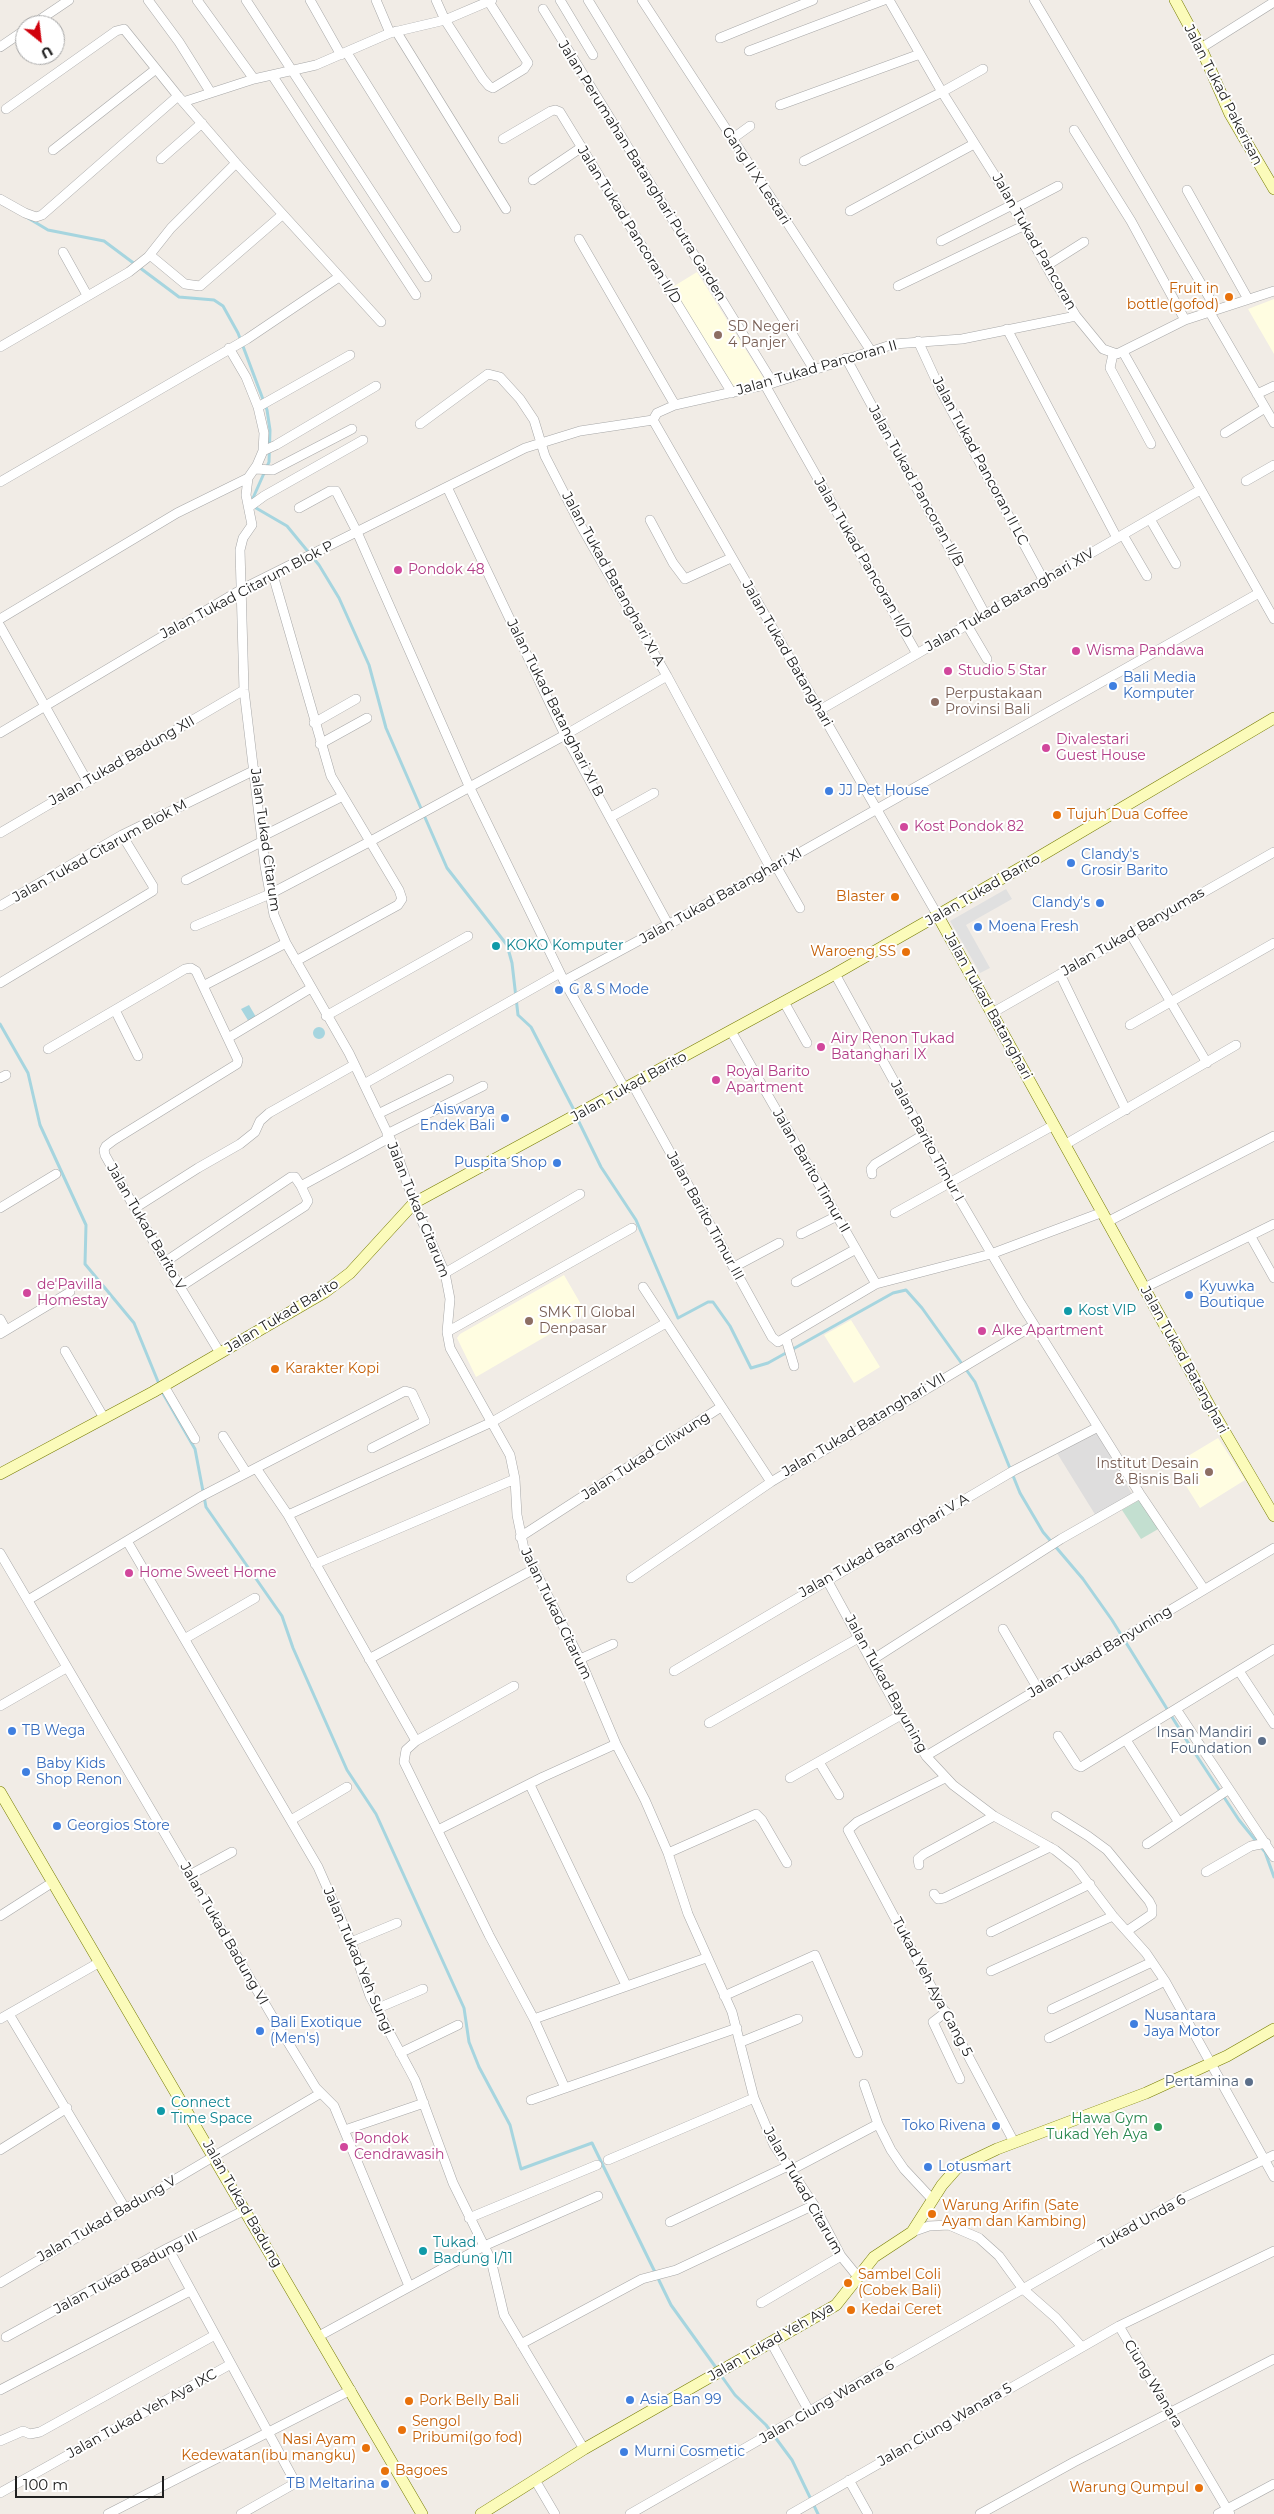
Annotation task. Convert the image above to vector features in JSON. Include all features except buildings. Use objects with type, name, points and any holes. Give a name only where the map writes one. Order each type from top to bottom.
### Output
[{"type":"street","points":[[47,15],[69,0]]},
{"type":"street","points":[[148,0],[179,42],[211,93]]},
{"type":"street","points":[[197,0],[254,79]]},
{"type":"street","points":[[246,0],[427,277]]},
{"type":"street","points":[[310,0],[456,228]]},
{"type":"street","points":[[376,0],[392,32],[506,209]]},
{"type":"street","points":[[0,199],[25,213],[36,217],[42,215],[181,99],[211,93],[272,74],[293,71],[344,54],[392,32],[445,20],[491,1],[528,65],[493,88],[488,86],[445,20],[436,0]]},
{"type":"street","points":[[560,0],[593,54]]},
{"type":"street","points":[[588,0],[814,368]]},
{"type":"street","name":"Gang II X Lestari","points":[[642,0],[871,351]]},
{"type":"street","points":[[720,38],[813,0]]},
{"type":"street","points":[[749,51],[884,0]]},
{"type":"street","name":"Jalan Tukad Pancoran","points":[[889,0],[1076,316],[1103,349],[1113,354]]},
{"type":"street","points":[[1034,0],[1213,310],[1274,423]]},
{"type":"street","name":"Jalan Tukad Pakerisan","points":[[1175,0],[1201,48],[1230,114],[1273,187]]},
{"type":"street","points":[[1201,48],[1274,2]]},
{"type":"street","name":"Jalan Perumahan Batanghari Putra Garden","points":[[543,10],[769,384]]},
{"type":"street","points":[[6,108],[121,29],[128,32],[156,69],[236,163],[381,322]]},
{"type":"street","points":[[0,47],[15,37]]},
{"type":"street","points":[[780,105],[920,54]]},
{"type":"street","points":[[53,150],[156,69]]},
{"type":"street","points":[[804,161],[983,70]]},
{"type":"street","points":[[272,74],[416,294]]},
{"type":"street","name":"Jalan Tukad Pancoran II/D","points":[[503,139],[555,110],[560,112],[732,393]]},
{"type":"street","points":[[161,159],[202,123]]},
{"type":"street","points":[[732,139],[750,126]]},
{"type":"street","points":[[1074,130],[1131,221],[1185,320]]},
{"type":"street","points":[[850,211],[974,144]]},
{"type":"street","points":[[533,180],[582,147]]},
{"type":"street","points":[[0,347],[136,267],[149,256],[171,228],[236,163]]},
{"type":"street","points":[[941,241],[1058,186]]},
{"type":"street","points":[[1187,190],[1248,299]]},
{"type":"street","points":[[149,256],[185,284],[200,286],[282,215]]},
{"type":"street","points":[[898,286],[1024,226]]},
{"type":"street","points":[[579,239],[676,405]]},
{"type":"street","points":[[1046,266],[1084,242]]},
{"type":"street","points":[[63,252],[87,295]]},
{"type":"street","points":[[0,482],[247,339],[339,277]]},
{"type":"street","points":[[1152,444],[1110,368],[1113,354],[1123,352],[1185,320],[1274,291]]},
{"type":"street","name":"Jalan Tukad Pancoran II","points":[[653,420],[657,413],[676,405],[769,384],[814,368],[894,344],[962,339],[1076,316]]},
{"type":"street","points":[[1007,329],[1120,536],[1147,576]]},
{"type":"street","name":"Jalan Tukad Pancoran II LC","points":[[918,341],[946,400],[1044,581]]},
{"type":"street","points":[[0,619],[177,513],[248,478],[257,469],[263,450],[264,433],[260,406],[232,347]]},
{"type":"street","points":[[1123,352],[1274,619]]},
{"type":"street","points":[[260,406],[350,355]]},
{"type":"street","name":"Jalan Tukad Pancoran II/B","points":[[846,358],[985,614]]},
{"type":"street","name":"Jalan Tukad Batanghari XI A","points":[[420,424],[475,383],[492,373],[500,377],[511,387],[534,420],[540,442],[581,526],[774,868],[800,908]]},
{"type":"street","name":"Jalan Tukad Pancoran II/D","points":[[769,384],[918,654]]},
{"type":"street","points":[[263,450],[276,445],[376,386]]},
{"type":"street","points":[[1257,394],[1274,386]]},
{"type":"street","points":[[1225,433],[1266,408]]},
{"type":"street","name":"Jalan Tukad Citarum Blok P","points":[[0,733],[242,589],[540,442],[580,431],[653,420]]},
{"type":"street","name":"Jalan Tukad Batanghari","points":[[653,420],[938,916],[1209,1405],[1274,1516]]},
{"type":"street","points":[[257,469],[273,470],[352,430]]},
{"type":"street","points":[[252,504],[363,440]]},
{"type":"street","points":[[1246,481],[1274,465]]},
{"type":"street","name":"Jalan Tukad Citarum","points":[[248,478],[246,495],[252,504],[252,525],[243,538],[240,550],[244,690],[270,894],[278,925],[286,943],[364,1084],[396,1151],[414,1203],[445,1273],[451,1310],[447,1332],[450,1348],[510,1456],[515,1479],[520,1537],[534,1569],[580,1659],[616,1744],[668,1853],[688,1914],[737,2028],[754,2098],[774,2145],[814,2205],[841,2256],[858,2277]]},
{"type":"street","name":"Jalan Tukad Batanghari XI B","points":[[447,488],[566,735],[669,926]]},
{"type":"street","name":"Jalan Tukad Batanghari XIV","points":[[820,710],[1200,490]]},
{"type":"street","name":"Jalan Barito Timur III","points":[[299,508],[330,491],[336,491],[357,532],[470,786],[562,977],[629,1087],[734,1267],[772,1337],[786,1346]]},
{"type":"street","points":[[1150,519],[1176,564]]},
{"type":"street","points":[[650,520],[673,563],[685,579],[731,558]]},
{"type":"street","points":[[273,575],[320,744],[331,776],[399,890],[402,902],[296,961]]},
{"type":"street","name":"Jalan Tukad Batanghari XI","points":[[364,1084],[520,996],[669,926],[1259,593]]},
{"type":"street","points":[[967,625],[987,659]]},
{"type":"street","points":[[0,626],[87,781]]},
{"type":"street","points":[[195,926],[270,894],[369,842],[566,735],[667,676]]},
{"type":"street","name":"Jalan Tukad Badung XII","points":[[0,833],[244,690]]},
{"type":"street","points":[[314,723],[356,699]]},
{"type":"street","points":[[320,744],[367,718]]},
{"type":"street","name":"Jalan Tukad Barito","points":[[0,1474],[160,1388],[339,1282],[414,1203],[578,1115],[938,916],[1274,718]]},
{"type":"street","name":"Jalan Tukad Citarum Blok M","points":[[0,906],[122,835],[255,770]]},
{"type":"street","points":[[611,817],[654,793]]},
{"type":"street","points":[[186,880],[342,797]]},
{"type":"street","points":[[0,983],[153,891],[153,886],[122,835]]},
{"type":"street","name":"Jalan Tukad Banyumas","points":[[992,1013],[1274,852]]},
{"type":"street","points":[[1131,935],[1207,1063]]},
{"type":"street","points":[[326,1016],[468,936]]},
{"type":"street","points":[[203,986],[286,943]]},
{"type":"street","points":[[1130,1025],[1274,944]]},
{"type":"street","name":"Jalan Tukad Barito V","points":[[115,1010],[191,968],[196,971],[238,1060],[234,1067],[106,1146],[105,1155],[165,1262],[220,1353]]},
{"type":"street","name":"Jalan Barito Timur I","points":[[835,974],[950,1183],[992,1254]]},
{"type":"street","points":[[1060,974],[1126,1110]]},
{"type":"street","points":[[228,1038],[311,988]]},
{"type":"street","points":[[784,1002],[807,1043]]},
{"type":"street","points":[[48,1049],[115,1010],[138,1056]]},
{"type":"street","name":"Jalan Barito Timur II","points":[[731,1031],[876,1284]]},
{"type":"street","points":[[1066,1144],[1236,1045]]},
{"type":"street","points":[[135,1208],[245,1141],[255,1132],[260,1121],[269,1112],[354,1065]]},
{"type":"street","points":[[378,1114],[448,1078]]},
{"type":"street","points":[[301,1186],[388,1136],[483,1086]]},
{"type":"street","points":[[895,1213],[1054,1125]]},
{"type":"street","points":[[872,1174],[875,1164],[923,1134]]},
{"type":"street","points":[[794,1366],[786,1346],[876,1284],[992,1254],[1106,1217],[1274,1136]]},
{"type":"street","points":[[0,1208],[56,1174]]},
{"type":"street","points":[[165,1262],[291,1177],[294,1177],[301,1186],[308,1201],[305,1206],[180,1287]]},
{"type":"street","points":[[445,1273],[580,1194]]},
{"type":"street","points":[[801,1234],[837,1216]]},
{"type":"street","points":[[1144,1288],[1274,1224]]},
{"type":"street","points":[[447,1332],[632,1228]]},
{"type":"street","points":[[1251,1236],[1274,1278]]},
{"type":"street","points":[[734,1267],[779,1243]]},
{"type":"street","points":[[796,1282],[856,1249]]},
{"type":"street","points":[[992,1254],[1034,1325],[1140,1494],[1204,1589]]},
{"type":"street","points":[[643,1287],[666,1323],[670,1324],[721,1407]]},
{"type":"street","points":[[0,1319],[3,1332],[70,1292]]},
{"type":"street","points":[[288,1515],[492,1422],[666,1323]]},
{"type":"street","name":"Jalan Tukad Batanghari VII","points":[[631,1578],[771,1482],[955,1370],[1034,1325]]},
{"type":"street","points":[[65,1351],[104,1418]]},
{"type":"street","points":[[160,1388],[195,1439]]},
{"type":"street","points":[[28,1600],[200,1497],[388,1399],[405,1391],[410,1391],[425,1421],[372,1448]]},
{"type":"street","name":"Jalan Tukad Ciliwung","points":[[520,1537],[721,1407],[771,1482]]},
{"type":"street","name":"Jalan Tukad Batanghari V A","points":[[674,1671],[1004,1476],[1098,1427]]},
{"type":"street","points":[[223,1436],[246,1472]]},
{"type":"street","points":[[256,1468],[288,1515],[416,1741]]},
{"type":"street","points":[[315,1564],[515,1479]]},
{"type":"street","points":[[872,1660],[1061,1539],[1140,1494]]},
{"type":"street","name":"Jalan Tukad Yeh Sungi","points":[[127,1541],[186,1638],[318,1867],[351,1942],[376,2009],[424,2103],[453,2183],[491,2260],[504,2314],[584,2449]]},
{"type":"street","name":"Jalan Tukad Banyuning","points":[[926,1756],[1274,1548]]},
{"type":"street","name":"Jalan Tukad Badung VI","points":[[0,1553],[278,2026],[320,2093],[334,2106],[410,2286]]},
{"type":"street","points":[[369,1659],[534,1569]]},
{"type":"street","name":"Jalan Tukad Bayuning","points":[[827,1580],[860,1637],[901,1715],[926,1756],[945,1778],[994,1816],[1050,1847],[1075,1866],[1113,1916],[1152,1962],[1165,1980],[1274,2177]]},
{"type":"street","points":[[186,1638],[255,1598]]},
{"type":"street","points":[[1003,1629],[1038,1689]]},
{"type":"street","points":[[710,1723],[860,1637]]},
{"type":"street","points":[[580,1659],[613,1644]]},
{"type":"street","points":[[1058,1736],[1077,1765],[1081,1767],[1274,1649]]},
{"type":"street","points":[[0,1706],[66,1668]]},
{"type":"street","points":[[1239,1671],[1274,1724]]},
{"type":"street","points":[[514,1686],[416,1741],[406,1750],[404,1762],[489,1935],[534,2019],[565,2088]]},
{"type":"street","points":[[1173,1711],[1226,1791],[1274,1857]]},
{"type":"street","points":[[790,1778],[901,1715]]},
{"type":"street","points":[[1126,1740],[1178,1821]]},
{"type":"street","points":[[438,1830],[616,1744]]},
{"type":"street","points":[[819,1762],[839,1795]]},
{"type":"street","name":"Tukad Yeh Aya Gang 5","points":[[945,1778],[852,1824],[848,1828],[1014,2142]]},
{"type":"street","points":[[530,1785],[626,1986]]},
{"type":"street","points":[[291,1820],[347,1787]]},
{"type":"street","points":[[1147,1844],[1178,1821],[1226,1791]]},
{"type":"street","name":"Jalan Tukad Badung","points":[[0,1792],[422,2514]]},
{"type":"street","points":[[668,1853],[756,1814],[762,1820],[787,1863]]},
{"type":"street","points":[[919,1865],[918,1859],[924,1854],[994,1816]]},
{"type":"street","points":[[1056,1816],[1107,1850],[1149,1901],[1152,1907],[1152,1914],[1127,1931]]},
{"type":"street","points":[[1206,1872],[1250,1846],[1265,1843]]},
{"type":"street","points":[[934,1894],[938,1899],[944,1898],[1050,1847]]},
{"type":"street","points":[[190,1875],[232,1852]]},
{"type":"street","points":[[0,1916],[53,1882]]},
{"type":"street","points":[[991,1932],[1090,1884]]},
{"type":"street","points":[[991,1971],[1113,1916]]},
{"type":"street","points":[[351,1942],[397,1923]]},
{"type":"street","points":[[724,1996],[815,1955],[858,2053]]},
{"type":"street","points":[[534,2019],[706,1958]]},
{"type":"street","points":[[0,2019],[100,1962]]},
{"type":"street","points":[[1052,2009],[1152,1962]]},
{"type":"street","points":[[1049,2038],[1165,1980]]},
{"type":"street","points":[[376,2009],[423,1989]]},
{"type":"street","points":[[946,2012],[933,2022],[960,2079]]},
{"type":"street","points":[[9,2014],[67,2108],[125,2208]]},
{"type":"street","points":[[741,2042],[798,2019]]},
{"type":"street","points":[[400,2053],[458,2025]]},
{"type":"street","points":[[531,2100],[737,2028]]},
{"type":"street","name":"Jalan Tukad Yeh Aya","points":[[481,2514],[584,2449],[772,2344],[836,2305],[849,2292],[858,2277],[881,2251],[912,2232],[932,2199],[957,2168],[1014,2142],[1146,2093],[1210,2064],[1274,2029]]},
{"type":"street","points":[[864,2084],[878,2124],[904,2169],[932,2199]]},
{"type":"street","points":[[215,2157],[320,2093]]},
{"type":"street","points":[[608,2160],[754,2098]]},
{"type":"street","points":[[344,2130],[424,2103]]},
{"type":"street","points":[[0,2150],[67,2108]]},
{"type":"street","points":[[670,2222],[790,2168],[878,2124]]},
{"type":"street","name":"Tukad Unda 6","points":[[1023,2290],[1185,2197],[1274,2155]]},
{"type":"street","name":"Jalan Tukad Badung V","points":[[0,2283],[125,2208],[215,2157]]},
{"type":"street","points":[[469,2218],[597,2165]]},
{"type":"street","points":[[319,2336],[484,2246],[598,2196]]},
{"type":"street","points":[[521,2344],[648,2276],[668,2272],[814,2205]]},
{"type":"street","name":"Jalan Tukad Badung III","points":[[6,2336],[168,2248],[245,2210]]},
{"type":"street","points":[[912,2232],[942,2225],[968,2232],[979,2238],[999,2256],[1023,2290],[1063,2324],[1082,2347]]},
{"type":"street","points":[[168,2248],[294,2478],[292,2485],[241,2514]]},
{"type":"street","points":[[1119,2326],[1274,2251]]},
{"type":"street","points":[[761,2303],[841,2256]]},
{"type":"street","name":"Jalan Ciung Wanara 6","points":[[630,2514],[675,2486],[765,2438],[1023,2290]]},
{"type":"street","points":[[0,2390],[190,2291]]},
{"type":"street","name":"Ciung Wanara","points":[[1082,2347],[1119,2326],[1229,2512]]},
{"type":"street","points":[[0,2442],[23,2431],[30,2434],[40,2432],[215,2335]]},
{"type":"street","points":[[772,2344],[809,2412]]},
{"type":"street","name":"Jalan Ciung Wanara 5","points":[[791,2514],[1082,2347]]},
{"type":"street","points":[[980,2514],[1170,2412],[1274,2359]]},
{"type":"street","name":"Jalan Tukad Yeh Aya IXC","points":[[0,2493],[231,2364]]},
{"type":"street","points":[[108,2514],[351,2390]]},
{"type":"street","points":[[535,2480],[555,2514]]},
{"type":"street","points":[[849,2480],[868,2514]]},
{"type":"street","points":[[1218,2514],[1229,2512],[1274,2484]]},
{"type":"shaded area","name":"SD Negeri 4 Panjer","points":[[697,272],[766,382],[732,390],[671,288]]},
{"type":"shaded area","points":[[1274,299],[1274,354],[1248,309]]},
{"type":"shaded area","points":[[1006,889],[1012,899],[966,925],[990,968],[980,973],[950,921]]},
{"type":"shaded area","name":"SMK TI Global Denpasar","points":[[564,1275],[586,1313],[476,1377],[457,1338],[460,1334]]},
{"type":"shaded area","points":[[851,1320],[880,1367],[854,1383],[824,1335]]},
{"type":"shaded area","points":[[1096,1431],[1132,1494],[1096,1516],[1057,1453]]},
{"type":"shaded area","name":"Institut Desain & Bisnis Bali","points":[[1218,1438],[1245,1480],[1200,1508],[1173,1465]]},
{"type":"green space","points":[[1141,1499],[1160,1528],[1141,1539],[1122,1510]]},
{"type":"water","points":[[249,1005],[256,1017],[249,1022],[241,1009]]},
{"type":"water","points":[[317,1027],[321,1027],[325,1033],[321,1039],[317,1039],[313,1035],[313,1031]]},
{"type":"waterway","points":[[28,218],[48,230],[104,241],[179,297],[214,300],[223,306],[238,333],[267,410],[270,430],[269,462],[253,498],[256,508],[287,526],[319,565],[339,598],[369,665],[386,728],[447,868],[507,945],[512,963],[518,1015],[531,1027],[575,1112]]},
{"type":"waterway","points":[[0,1024],[28,1073],[40,1125],[86,1225],[85,1264],[134,1323],[159,1384]]},
{"type":"waterway","points":[[577,1118],[601,1167],[636,1220],[678,1318],[708,1302],[713,1302],[730,1326],[751,1368],[768,1363],[893,1293],[906,1290],[922,1308],[975,1382],[1020,1493],[1043,1532],[1083,1579],[1112,1620],[1185,1738],[1239,1820],[1265,1852],[1274,1877]]},
{"type":"waterway","points":[[161,1390],[195,1449],[206,1507],[282,1616],[293,1648],[347,1770],[376,1814],[464,2008],[469,2042],[479,2067],[510,2125],[521,2169],[592,2143],[671,2305],[717,2369]]},
{"type":"waterway","points":[[720,2374],[735,2395],[766,2425],[792,2460],[818,2514]]},
{"type":"place","name":"Fruit in bottle(gofod)","points":[[1229,297]]},
{"type":"place","name":"SD Negeri 4 Panjer","points":[[718,335]]},
{"type":"place","name":"Pondok 48","points":[[398,570]]},
{"type":"place","name":"Wisma Pandawa","points":[[1076,651]]},
{"type":"place","name":"Studio 5 Star","points":[[948,671]]},
{"type":"place","name":"Bali Media Komputer","points":[[1113,686]]},
{"type":"place","name":"Perpustakaan Provinsi Bali","points":[[935,702]]},
{"type":"place","name":"Divalestari Guest House","points":[[1046,748]]},
{"type":"place","name":"JJ Pet House","points":[[829,791]]},
{"type":"place","name":"Tujuh Dua Coffee","points":[[1057,815]]},
{"type":"place","name":"Kost Pondok 82","points":[[904,827]]},
{"type":"place","name":"Clandy's Grosir Barito","points":[[1071,863]]},
{"type":"place","name":"Blaster","points":[[895,897]]},
{"type":"place","name":"Clandy's","points":[[1100,903]]},
{"type":"place","name":"Moena Fresh","points":[[978,927]]},
{"type":"place","name":"KOKO Komputer","points":[[496,946]]},
{"type":"place","name":"Waroeng SS","points":[[906,952]]},
{"type":"place","name":"G & S Mode","points":[[559,990]]},
{"type":"place","name":"Airy Renon Tukad Batanghari IX","points":[[821,1047]]},
{"type":"place","name":"Royal Barito Apartment","points":[[716,1080]]},
{"type":"place","name":"Aiswarya Endek Bali","points":[[505,1118]]},
{"type":"place","name":"Puspita Shop","points":[[557,1163]]},
{"type":"place","name":"de'Pavilla Homestay","points":[[27,1293]]},
{"type":"place","name":"Kyuwka Boutique","points":[[1189,1295]]},
{"type":"place","name":"Kost VIP","points":[[1068,1311]]},
{"type":"place","name":"SMK TI Global Denpasar","points":[[529,1321]]},
{"type":"place","name":"Alke Apartment","points":[[982,1331]]},
{"type":"place","name":"Karakter Kopi","points":[[275,1369]]},
{"type":"place","name":"Institut Desain & Bisnis Bali","points":[[1209,1472]]},
{"type":"place","name":"Home Sweet Home","points":[[129,1573]]},
{"type":"place","name":"TB Wega","points":[[12,1731]]},
{"type":"place","name":"Insan Mandiri Foundation","points":[[1262,1741]]},
{"type":"place","name":"Baby Kids Shop Renon","points":[[26,1772]]},
{"type":"place","name":"Georgios Store","points":[[57,1826]]},
{"type":"place","name":"Nusantara Jaya Motor","points":[[1134,2024]]},
{"type":"place","name":"Bali Exotique (Men's)","points":[[260,2031]]},
{"type":"place","name":"Pertamina","points":[[1249,2082]]},
{"type":"place","name":"Connect Time Space","points":[[161,2111]]},
{"type":"place","name":"Toko Rivena","points":[[996,2126]]},
{"type":"place","name":"Hawa Gym Tukad Yeh Aya","points":[[1158,2127]]},
{"type":"place","name":"Pondok Cendrawasih","points":[[344,2147]]},
{"type":"place","name":"Lotusmart","points":[[928,2167]]},
{"type":"place","name":"Warung Arifin (Sate Ayam dan Kambing)","points":[[932,2214]]},
{"type":"place","name":"Tukad Badung I/11","points":[[423,2251]]},
{"type":"place","name":"Sambel Coli (Cobek Bali)","points":[[848,2283]]},
{"type":"place","name":"Kedai Ceret","points":[[851,2310]]},
{"type":"place","name":"Asia Ban 99","points":[[630,2400]]},
{"type":"place","name":"Pork Belly Bali","points":[[409,2401]]},
{"type":"place","name":"Sengol Pribumi(go fod)","points":[[402,2430]]},
{"type":"place","name":"Nasi Ayam Kedewatan(ibu mangku)","points":[[366,2448]]},
{"type":"place","name":"Murni Cosmetic","points":[[624,2452]]},
{"type":"place","name":"Bagoes","points":[[385,2471]]},
{"type":"place","name":"TB Meltarina","points":[[385,2484]]},
{"type":"place","name":"Warung Qumpul","points":[[1199,2488]]}]
